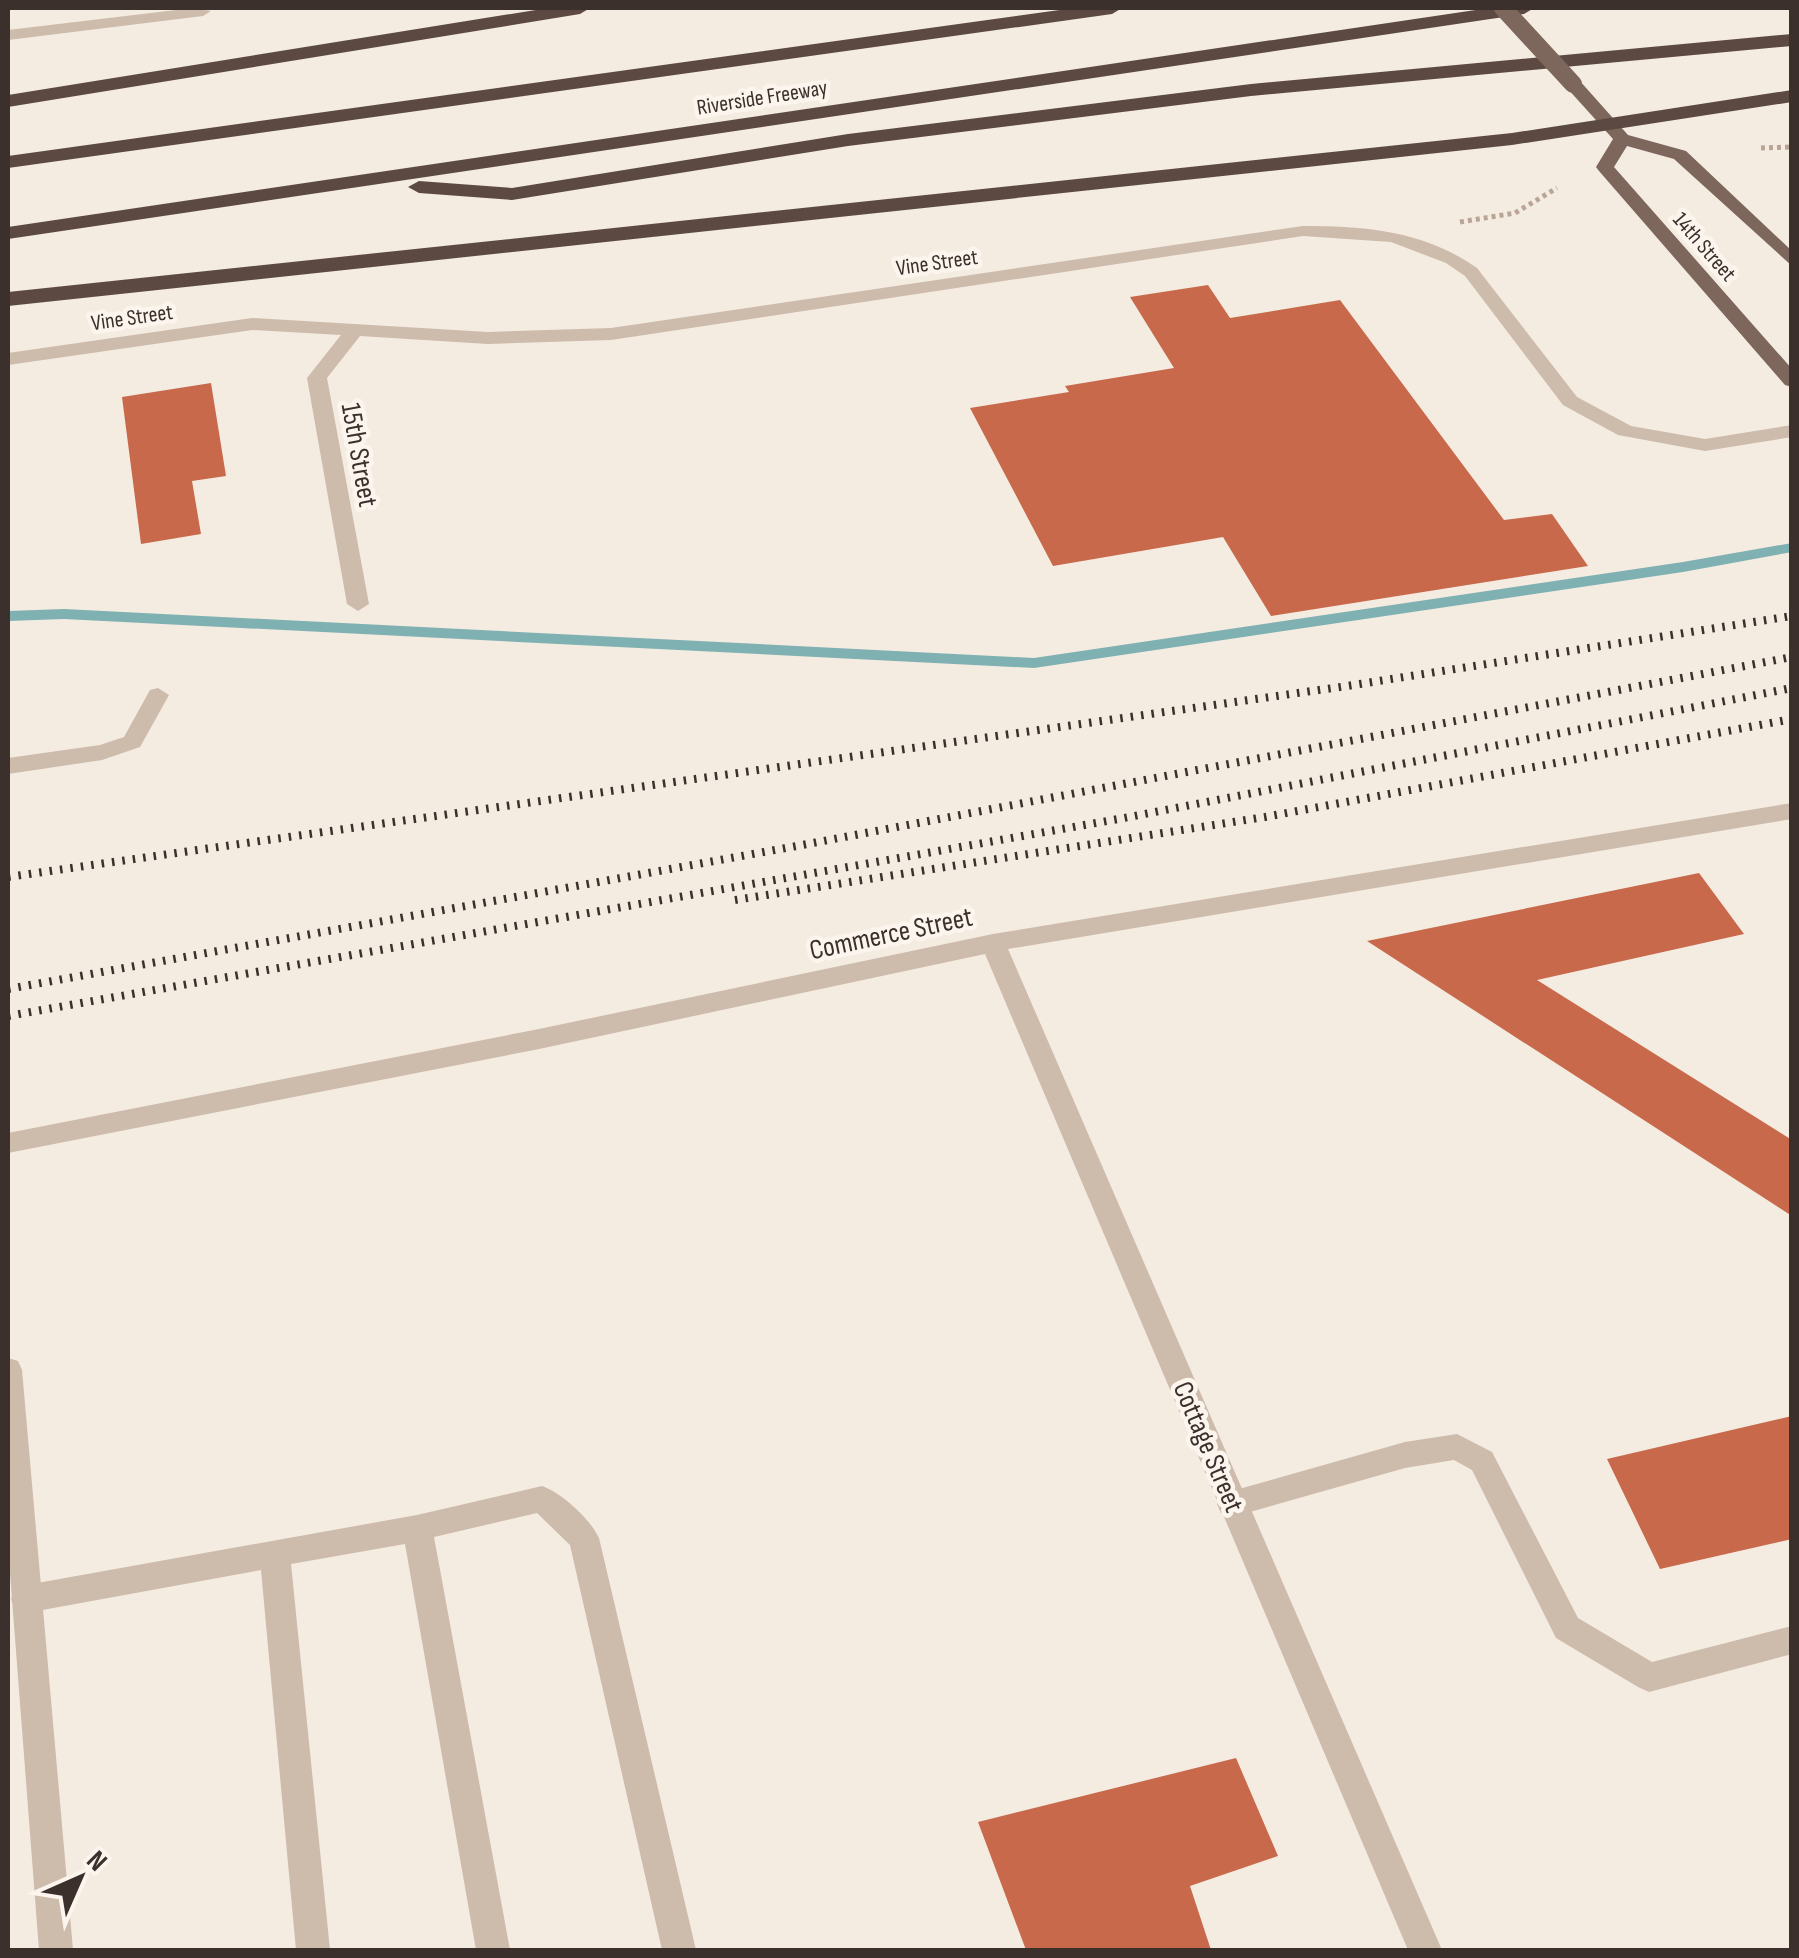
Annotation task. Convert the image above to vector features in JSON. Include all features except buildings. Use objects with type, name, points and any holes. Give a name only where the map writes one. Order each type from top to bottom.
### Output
[{"type":"highway","points":[[432,33],[475,12],[495,8]]},
{"type":"highway","points":[[8,102],[580,8]]},
{"type":"highway","name":"Riverside Freeway","points":[[8,162],[1112,8]]},
{"type":"highway","name":"Riverside Freeway","points":[[8,234],[1524,8]]},
{"type":"highway","points":[[366,183],[512,194],[848,140],[1250,90],[1792,40]]},
{"type":"highway","points":[[8,299],[864,206],[1613,131],[1792,96]]},
{"type":"main road","points":[[1503,8],[1613,131]]},
{"type":"main road","name":"14th Street","points":[[1792,261],[1680,155],[1613,131],[1605,167],[1792,382]]},
{"type":"street","points":[[8,36],[203,9]]},
{"type":"street","name":"Vine Street","points":[[8,359],[252,324],[488,338],[611,334],[1303,231],[1368,231],[1428,246],[1472,272],[1570,401],[1625,432],[1705,445],[1792,432]]},
{"type":"street","name":"15th Street","points":[[357,328],[318,378],[358,604]]},
{"type":"street","points":[[8,766],[102,752],[132,742],[158,694]]},
{"type":"street","name":"Commerce Street","points":[[8,1143],[539,1039],[993,943],[1792,812]]},
{"type":"street","name":"Cottage Street","points":[[993,943],[1425,1950]]},
{"type":"street","points":[[8,1370],[56,1950]]},
{"type":"street","points":[[1232,1504],[1405,1455],[1457,1447],[1482,1461],[1567,1628],[1649,1677],[1792,1640]]},
{"type":"street","points":[[26,1599],[417,1528],[542,1500],[584,1538],[680,1950]]},
{"type":"street","points":[[417,1528],[492,1950]]},
{"type":"street","points":[[275,1554],[313,1950]]},
{"type":"path","points":[[1761,148],[1792,147]]},
{"type":"path","points":[[1449,223],[1515,213],[1557,188]]},
{"type":"waterway","points":[[8,616],[64,614],[1034,663],[1683,567],[1792,547]]},
{"type":"railway","points":[[8,877],[1347,686],[1792,616]]},
{"type":"railway","points":[[8,989],[797,846],[1792,657]]},
{"type":"railway","points":[[8,1016],[1124,818],[1792,688]]},
{"type":"railway","points":[[735,900],[1265,817],[1792,719]]}]
